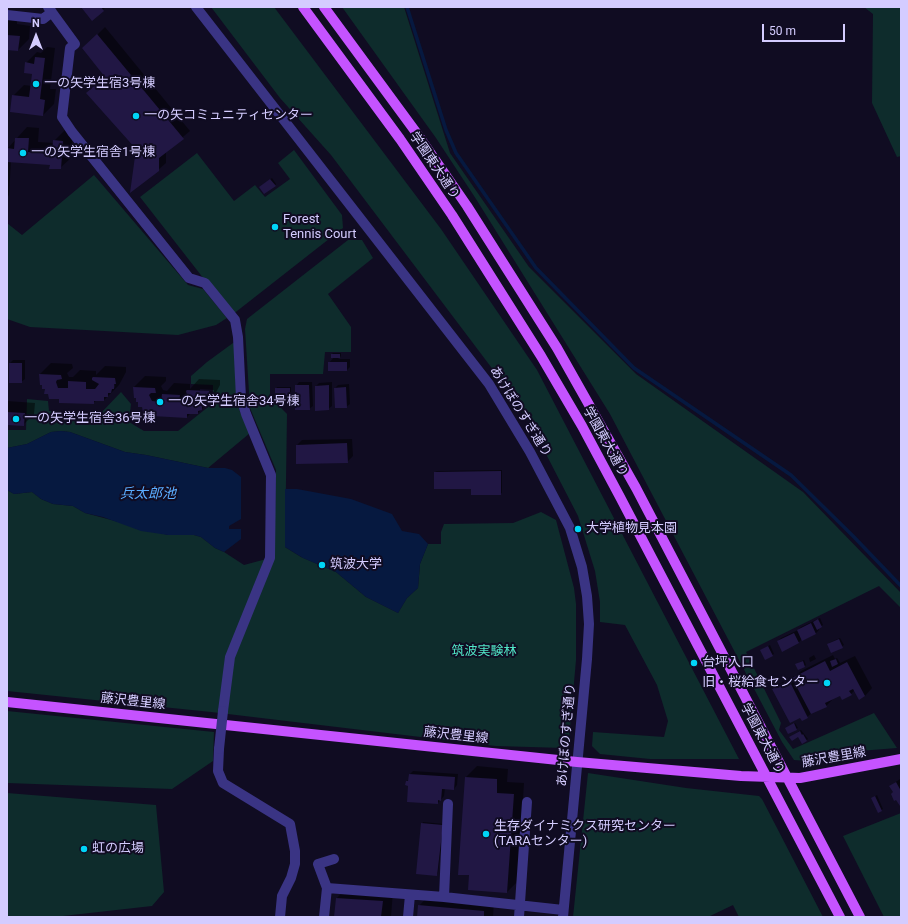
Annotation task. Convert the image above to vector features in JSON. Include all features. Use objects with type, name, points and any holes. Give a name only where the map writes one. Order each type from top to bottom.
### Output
[{"type":"main road","name":"学園東大通り","points":[[303,7],[400,139],[452,215],[520,322],[585,432],[840,917]]},
{"type":"main road","name":"学園東大通り","points":[[324,7],[418,135],[467,206],[557,348],[636,488],[860,917]]},
{"type":"main road","name":"藤沢豊里線","points":[[7,702],[577,762],[768,778],[812,776],[901,759]]},
{"type":"street","name":"あけぼのすぎ通り","points":[[196,7],[489,384],[508,413],[557,500],[570,528],[578,549],[587,596],[589,624],[563,914]]},
{"type":"street","points":[[7,15],[43,19],[50,9],[75,44],[70,48],[62,117],[72,132],[189,278],[205,283],[234,320],[238,337],[241,398],[271,475],[270,558],[230,657],[223,711],[218,771],[223,783],[290,824],[295,851],[295,864],[291,878],[282,896],[280,917]]},
{"type":"street","points":[[519,917],[527,802]]},
{"type":"street","points":[[444,897],[448,804]]},
{"type":"street","points":[[324,917],[327,888],[318,864],[334,859]]},
{"type":"street","points":[[327,888],[444,897],[520,905],[563,914]]},
{"type":"street","points":[[408,917],[410,895]]},
{"type":"green space","points":[[211,7],[274,7],[441,229],[537,370],[739,759],[650,759],[600,754],[592,746],[593,732],[664,737],[668,721],[657,685],[625,625],[600,622],[600,602],[595,571],[578,516],[531,425],[494,371],[331,155],[280,98]]},
{"type":"green space","points":[[342,7],[404,7],[450,153],[529,267],[636,374],[803,492],[901,593],[901,608],[879,586],[746,652],[781,723],[779,730],[793,749],[874,713],[897,748],[859,751],[807,761],[794,760],[782,742],[610,414],[476,199],[436,138]]},
{"type":"green space","points":[[864,7],[901,7],[901,156],[897,157],[872,103],[873,14]]},
{"type":"green space","points":[[294,150],[342,215],[343,228],[232,315],[140,197],[197,153],[234,201],[255,185],[265,197],[290,179],[278,163]]},
{"type":"green space","points":[[94,175],[188,285],[203,289],[227,318],[216,325],[178,335],[30,327],[7,319],[7,223],[22,235]]},
{"type":"green space","name":"筑波実験林","points":[[348,240],[362,240],[373,258],[328,294],[351,327],[351,352],[325,352],[323,374],[270,374],[270,397],[287,414],[285,547],[301,557],[336,572],[366,597],[398,613],[407,598],[418,588],[420,564],[428,544],[441,544],[441,532],[444,524],[513,523],[541,512],[556,520],[574,588],[576,604],[576,660],[569,739],[564,748],[496,746],[211,712],[7,691],[7,490],[14,494],[32,492],[41,499],[53,504],[73,506],[85,513],[168,535],[194,535],[201,537],[215,548],[244,565],[270,558],[274,552],[276,470],[250,408],[245,329],[247,319]]},
{"type":"green space","points":[[233,343],[235,343],[236,387],[240,412],[250,433],[208,468],[125,452],[70,432],[61,431],[51,432],[27,444],[7,448],[7,430],[26,430],[27,399],[48,401],[49,411],[101,413],[121,392],[131,404],[129,422],[144,431],[178,431],[213,403],[213,385],[191,384],[191,376]]},
{"type":"green space","points":[[7,711],[214,732],[213,761],[172,789],[7,783]]},
{"type":"green space","points":[[588,773],[686,788],[759,796],[762,799],[823,917],[739,917],[733,905],[708,917],[573,917]]},
{"type":"green space","name":"虹の広場","points":[[7,793],[156,805],[164,892],[152,906],[54,917],[7,917]]},
{"type":"green space","points":[[901,813],[901,917],[884,917],[843,836]]},
{"type":"water","name":"兵太郎池","points":[[51,432],[70,432],[125,452],[208,468],[225,468],[232,470],[241,477],[241,519],[229,526],[229,529],[241,529],[241,539],[224,552],[215,548],[201,537],[194,535],[168,535],[141,531],[103,517],[85,513],[73,506],[53,504],[41,499],[32,492],[14,494],[7,490],[7,448],[27,444]]},
{"type":"water","points":[[285,489],[297,489],[351,499],[392,514],[402,531],[419,534],[428,544],[420,564],[418,588],[407,598],[398,613],[366,597],[336,572],[303,558],[285,547]]},
{"type":"building","points":[[81,7],[101,7],[104,11],[92,21]]},
{"type":"building","name":"一の矢コミュニティセンター","points":[[97,34],[184,139],[159,158],[159,171],[130,193],[136,149],[86,93],[105,77],[82,48]]},
{"type":"building","points":[[7,35],[20,36],[18,51],[7,50]]},
{"type":"building","name":"一の矢学生宿3号棟","points":[[35,57],[45,58],[40,99],[45,100],[43,116],[10,112],[12,95],[29,97],[32,74],[24,73],[25,62],[34,64]]},
{"type":"building","name":"一の矢学生宿舎1号棟","points":[[15,138],[29,138],[28,152],[52,154],[53,140],[63,141],[61,169],[49,169],[50,165],[7,162],[7,148],[14,149]]},
{"type":"building","points":[[270,179],[276,186],[264,194],[259,187]]},
{"type":"building","points":[[331,354],[340,354],[340,358],[331,358]]},
{"type":"building","points":[[328,362],[347,362],[347,371],[328,371]]},
{"type":"building","points":[[9,363],[22,363],[22,383],[9,383]]},
{"type":"building","points":[[39,374],[61,375],[62,379],[57,380],[56,382],[58,388],[68,388],[68,381],[86,382],[86,389],[95,389],[99,384],[92,380],[93,377],[115,378],[116,384],[114,384],[114,389],[112,389],[111,393],[108,393],[108,397],[104,397],[104,401],[94,401],[94,404],[59,403],[59,399],[49,399],[48,394],[44,394],[45,389],[42,389],[42,385],[40,385]]},
{"type":"building","points":[[295,385],[309,385],[310,410],[295,410]]},
{"type":"building","points":[[329,385],[329,410],[315,411],[315,386]]},
{"type":"building","name":"一の矢学生宿舎34号棟","points":[[133,387],[155,388],[156,393],[151,393],[149,395],[152,401],[161,402],[162,394],[180,395],[179,402],[189,402],[192,397],[191,395],[187,395],[187,390],[209,391],[209,397],[208,402],[206,402],[205,406],[202,406],[202,410],[198,411],[198,414],[187,414],[187,418],[152,416],[152,412],[143,412],[142,407],[138,407],[138,402],[136,402],[136,398],[134,398]]},
{"type":"building","points":[[346,387],[347,408],[335,408],[334,388]]},
{"type":"building","points":[[275,388],[290,388],[290,395],[275,395]]},
{"type":"building","name":"一の矢学生宿舎36号棟","points":[[7,412],[25,413],[24,426],[7,425]]},
{"type":"building","points":[[347,443],[348,463],[296,464],[296,445]]},
{"type":"building","points":[[501,471],[501,495],[471,495],[471,489],[434,489],[434,472]]},
{"type":"building","points":[[818,619],[822,627],[817,630],[813,622]]},
{"type":"building","points":[[811,623],[816,634],[802,641],[797,630]]},
{"type":"building","points":[[794,633],[799,643],[782,652],[777,641]]},
{"type":"building","points":[[839,639],[843,648],[831,653],[827,644]]},
{"type":"building","points":[[768,646],[773,656],[765,660],[760,650]]},
{"type":"building","points":[[836,659],[838,664],[832,667],[830,661]]},
{"type":"building","points":[[803,661],[805,667],[798,670],[795,664]]},
{"type":"building","name":"旧・桜給食センター","points":[[825,661],[830,671],[847,662],[865,696],[859,700],[853,689],[849,691],[852,695],[842,700],[840,696],[825,703],[827,707],[811,714],[792,678]]},
{"type":"building","points":[[789,680],[808,718],[802,721],[800,718],[790,723],[772,689]]},
{"type":"building","points":[[794,723],[797,730],[788,734],[785,728]]},
{"type":"building","points":[[800,731],[807,741],[802,744],[798,737],[792,741],[789,737]]},
{"type":"building","points":[[409,774],[455,777],[454,790],[442,789],[441,801],[438,800],[438,804],[407,802],[408,786],[405,785],[406,781],[408,781]]},
{"type":"building","name":"生存ダイナミクス研究センター (TARAセンター)","points":[[465,777],[497,779],[497,793],[514,794],[507,893],[468,890],[469,875],[458,875]]},
{"type":"building","points":[[896,782],[901,791],[901,806],[896,800],[894,801],[891,794],[893,792],[889,786]]},
{"type":"building","points":[[875,796],[882,811],[878,813],[871,798]]},
{"type":"building","points":[[421,823],[443,825],[437,876],[416,874]]},
{"type":"building","points":[[336,898],[383,901],[381,917],[334,917]]},
{"type":"building","points":[[418,905],[484,911],[484,917],[417,917]]},
{"type":"waterway","points":[[407,7],[446,130],[456,153],[536,268],[634,368],[791,475],[901,586]]},
{"type":"place","name":"一の矢学生宿3号棟","points":[[36,84]]},
{"type":"place","name":"一の矢コミュニティセンター","points":[[136,116]]},
{"type":"place","name":"一の矢学生宿舎1号棟","points":[[23,153]]},
{"type":"place","name":"Forest Tennis Court","points":[[275,227]]},
{"type":"place","name":"一の矢学生宿舎34号棟","points":[[160,402]]},
{"type":"place","name":"一の矢学生宿舎36号棟","points":[[16,419]]},
{"type":"place","name":"大学植物見本園","points":[[578,529]]},
{"type":"place","name":"筑波大学","points":[[322,565]]},
{"type":"place","name":"台坪入口","points":[[694,663]]},
{"type":"place","name":"旧・桜給食センター","points":[[827,683]]},
{"type":"place","name":"生存ダイナミクス研究センター (TARAセンター)","points":[[486,834]]},
{"type":"place","name":"虹の広場","points":[[84,849]]}]
